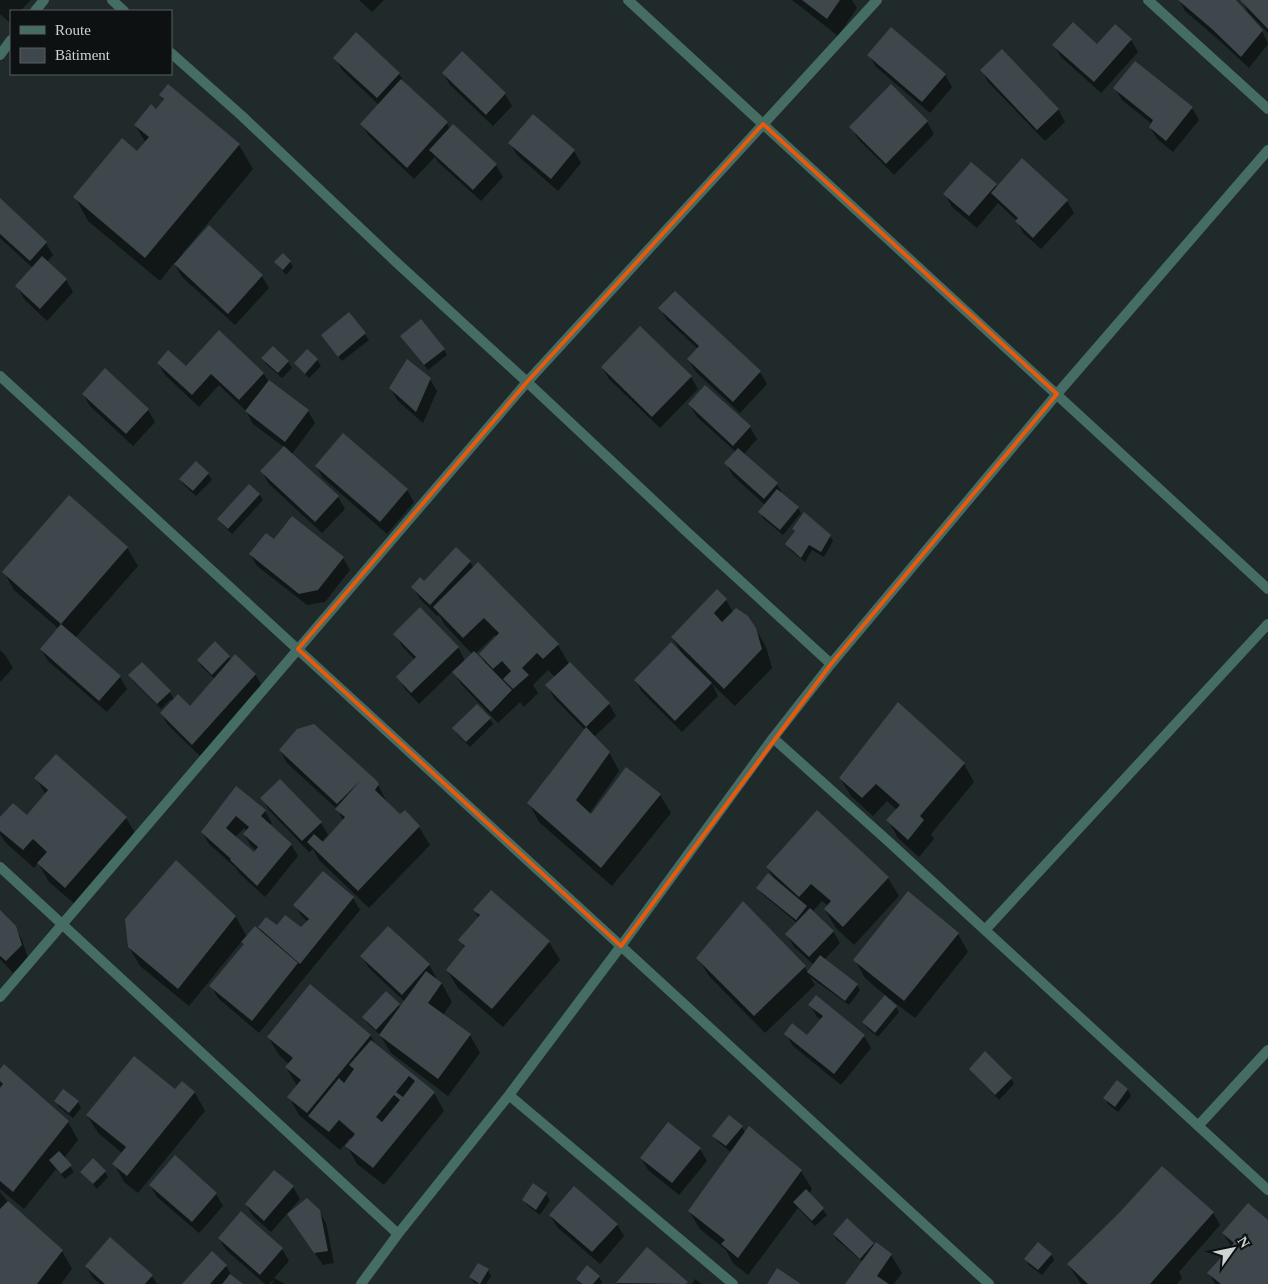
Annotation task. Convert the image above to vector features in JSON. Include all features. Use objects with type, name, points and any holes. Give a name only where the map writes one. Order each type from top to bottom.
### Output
[{"type":"street","points":[[36,10],[44,0]]},
{"type":"street","points":[[112,0],[123,10]]},
{"type":"street","points":[[628,0],[1268,589]]},
{"type":"street","points":[[0,997],[527,382],[877,0]]},
{"type":"street","points":[[1148,0],[1268,109]]},
{"type":"street","points":[[0,54],[10,41]]},
{"type":"street","points":[[172,54],[242,116],[396,262],[831,664]]},
{"type":"street","points":[[361,1284],[398,1234],[509,1095],[773,738],[831,664],[1057,394],[1268,150]]},
{"type":"street","points":[[0,376],[989,1284]]},
{"type":"street","points":[[985,930],[1268,624]]},
{"type":"street","points":[[773,738],[1268,1190]]},
{"type":"street","points":[[0,867],[398,1234]]},
{"type":"street","points":[[1198,1126],[1268,1050]]},
{"type":"street","points":[[509,1095],[733,1284]]},
{"type":"highlighted area","points":[[763,124],[1057,394],[831,664],[621,946],[298,649],[527,382]]},
{"type":"building","points":[[802,0],[840,0],[827,19]]},
{"type":"building","points":[[1178,0],[1236,0],[1263,30],[1241,57]]},
{"type":"building","points":[[1240,0],[1268,0],[1268,29],[1265,26]]},
{"type":"building","points":[[1073,22],[1097,44],[1115,24],[1132,39],[1094,82],[1052,45]]},
{"type":"building","points":[[891,27],[946,74],[922,102],[867,55]]},
{"type":"building","points":[[356,32],[400,73],[377,98],[333,58]]},
{"type":"building","points":[[1002,49],[1059,109],[1037,130],[980,70]]},
{"type":"building","points":[[462,51],[506,93],[486,115],[442,73]]},
{"type":"building","points":[[1135,61],[1193,107],[1166,141],[1149,127],[1153,120],[1113,88]]},
{"type":"building","points":[[401,79],[448,122],[407,168],[360,124]]},
{"type":"building","points":[[168,84],[240,144],[145,258],[73,197],[122,138],[137,151],[149,137],[134,125],[151,104],[156,109],[164,99],[159,95]]},
{"type":"building","points":[[891,84],[928,121],[886,164],[849,127]]},
{"type":"building","points":[[533,114],[575,150],[551,179],[508,143]]},
{"type":"building","points":[[453,124],[497,164],[473,190],[429,150]]},
{"type":"building","points":[[1022,158],[1068,200],[1033,238],[1015,221],[1018,218],[991,193]]},
{"type":"building","points":[[971,162],[997,184],[969,216],[943,194]]},
{"type":"building","points":[[0,198],[47,242],[30,261],[0,234]]},
{"type":"building","points":[[209,225],[263,275],[228,314],[174,264]]},
{"type":"building","points":[[283,253],[291,261],[283,270],[274,262]]},
{"type":"building","points":[[42,256],[67,279],[40,309],[15,286]]},
{"type":"building","points":[[675,291],[761,371],[733,402],[687,359],[699,346],[658,308]]},
{"type":"building","points":[[349,312],[366,333],[338,357],[321,335]]},
{"type":"building","points":[[421,319],[445,349],[424,365],[400,336]]},
{"type":"building","points":[[640,326],[692,376],[652,417],[601,367]]},
{"type":"building","points":[[219,330],[264,373],[239,400],[211,374],[192,395],[157,363],[168,350],[186,366]]},
{"type":"building","points":[[273,346],[289,361],[278,373],[261,358]]},
{"type":"building","points":[[307,349],[318,359],[305,374],[294,363]]},
{"type":"building","points":[[407,359],[431,378],[416,412],[389,388]]},
{"type":"building","points":[[105,368],[149,409],[126,434],[82,394]]},
{"type":"building","points":[[269,380],[309,410],[285,442],[245,411]]},
{"type":"building","points":[[705,385],[751,426],[733,446],[688,404]]},
{"type":"building","points":[[343,433],[408,489],[380,522],[315,466]]},
{"type":"building","points":[[284,446],[339,496],[315,522],[260,471]]},
{"type":"building","points":[[738,448],[778,483],[764,499],[724,463]]},
{"type":"building","points":[[196,461],[209,473],[193,491],[179,479]]},
{"type":"building","points":[[249,484],[260,494],[228,529],[217,519]]},
{"type":"building","points":[[777,489],[799,507],[780,530],[758,512]]},
{"type":"building","points":[[69,495],[128,547],[61,624],[2,572]]},
{"type":"building","points":[[804,512],[831,535],[821,552],[809,545],[801,558],[785,544],[795,531],[792,529]]},
{"type":"building","points":[[292,516],[344,557],[318,590],[299,594],[249,554],[266,533],[274,539]]},
{"type":"building","points":[[456,547],[471,561],[430,605],[411,587],[420,577],[424,581]]},
{"type":"building","points":[[478,562],[559,644],[543,659],[537,653],[522,668],[529,675],[513,689],[503,679],[511,671],[502,661],[493,669],[479,654],[499,633],[484,618],[463,638],[433,607]]},
{"type":"building","points":[[717,589],[727,599],[714,613],[722,622],[736,608],[748,616],[756,628],[762,649],[724,689],[671,637]]},
{"type":"building","points":[[420,607],[459,647],[411,693],[396,677],[416,657],[393,634]]},
{"type":"building","points":[[61,624],[121,676],[99,701],[40,649]]},
{"type":"building","points":[[215,641],[230,656],[212,675],[197,660]]},
{"type":"building","points":[[671,642],[712,683],[675,721],[634,680]]},
{"type":"building","points":[[474,651],[512,690],[491,712],[452,672]]},
{"type":"building","points":[[235,654],[256,674],[192,745],[160,713],[178,694],[190,706]]},
{"type":"building","points":[[142,662],[171,691],[157,704],[128,675]]},
{"type":"building","points":[[570,662],[610,703],[586,727],[545,685]]},
{"type":"building","points":[[898,702],[965,763],[920,816],[924,820],[908,840],[886,820],[900,805],[876,784],[862,798],[839,778]]},
{"type":"building","points":[[477,704],[491,718],[466,742],[452,728]]},
{"type":"building","points":[[314,724],[376,780],[379,784],[375,790],[400,814],[405,810],[420,826],[358,891],[307,842],[314,834],[323,842],[345,817],[335,809],[361,780],[337,804],[279,750],[297,729]]},
{"type":"building","points":[[586,727],[610,752],[576,800],[591,814],[626,767],[661,794],[601,868],[527,803]]},
{"type":"building","points":[[56,754],[127,817],[65,888],[37,863],[47,852],[33,839],[23,850],[0,831],[0,817],[13,803],[27,815],[48,790],[34,778]]},
{"type":"building","points":[[280,779],[322,822],[302,841],[260,798]]},
{"type":"building","points":[[236,786],[266,810],[261,816],[292,844],[257,886],[201,832]],"holes":[[[236,816],[249,827],[243,834],[258,847],[254,852],[226,828]]]},
{"type":"building","points":[[817,810],[889,877],[843,927],[824,909],[831,901],[811,884],[799,897],[766,867]]},
{"type":"building","points":[[176,860],[236,916],[178,989],[128,947],[125,919]]},
{"type":"building","points":[[323,871],[354,897],[300,964],[258,927],[266,917],[277,925],[285,915],[301,927],[309,919],[316,925],[293,905]]},
{"type":"building","points":[[768,873],[807,906],[796,920],[756,888]]},
{"type":"building","points":[[491,890],[550,941],[492,1009],[446,970],[465,946],[458,940],[480,915],[473,910]]},
{"type":"building","points":[[908,891],[959,933],[904,1001],[853,960]]},
{"type":"building","points":[[743,901],[806,966],[754,1016],[696,958]]},
{"type":"building","points":[[810,908],[834,931],[809,957],[785,934]]},
{"type":"building","points":[[0,910],[16,926],[22,945],[6,961],[0,956]]},
{"type":"building","points":[[255,926],[298,963],[252,1021],[209,986],[244,944],[241,942]]},
{"type":"building","points":[[388,926],[430,964],[402,995],[360,956]]},
{"type":"building","points":[[820,955],[858,984],[845,1001],[807,972]]},
{"type":"building","points":[[426,971],[442,983],[428,1003],[471,1034],[438,1079],[379,1035]]},
{"type":"building","points":[[310,984],[371,1035],[307,1113],[287,1097],[301,1080],[285,1067],[293,1058],[267,1037]]},
{"type":"building","points":[[386,991],[400,1004],[376,1030],[362,1017]]},
{"type":"building","points":[[816,995],[865,1035],[834,1074],[784,1034],[792,1023],[807,1035],[823,1016],[808,1005]]},
{"type":"building","points":[[885,995],[897,1006],[875,1033],[862,1022]]},
{"type":"building","points":[[371,1040],[435,1092],[373,1168],[345,1146],[355,1134],[339,1120],[329,1132],[308,1116],[339,1078],[344,1083],[354,1069],[349,1065]],"holes":[[[409,1076],[415,1081],[403,1097],[396,1092]],[[394,1095],[400,1100],[382,1122],[376,1117]]]},
{"type":"building","points":[[985,1051],[1012,1078],[995,1095],[969,1069]]},
{"type":"building","points":[[134,1056],[175,1089],[182,1081],[195,1092],[127,1176],[112,1164],[126,1147],[86,1115]]},
{"type":"building","points":[[4,1064],[69,1121],[13,1192],[0,1181],[0,1088],[3,1084],[0,1081],[0,1069]]},
{"type":"building","points":[[1117,1080],[1128,1089],[1115,1107],[1103,1098]]},
{"type":"building","points":[[63,1089],[79,1101],[69,1113],[54,1101]]},
{"type":"building","points":[[729,1115],[743,1126],[726,1146],[712,1136]]},
{"type":"building","points":[[668,1122],[701,1148],[672,1183],[640,1158]]},
{"type":"building","points":[[749,1126],[802,1170],[738,1258],[721,1244],[725,1240],[688,1211]]},
{"type":"building","points":[[59,1151],[72,1165],[61,1174],[49,1160]]},
{"type":"building","points":[[175,1155],[217,1193],[192,1222],[149,1185]]},
{"type":"building","points":[[93,1158],[106,1171],[93,1184],[80,1172]]},
{"type":"building","points":[[1162,1166],[1214,1212],[1150,1284],[1088,1284],[1067,1264],[1120,1212]]},
{"type":"building","points":[[274,1170],[294,1186],[264,1221],[245,1204]]},
{"type":"building","points":[[533,1183],[547,1193],[536,1210],[522,1200]]},
{"type":"building","points":[[574,1186],[618,1224],[592,1252],[549,1215]]},
{"type":"building","points":[[806,1189],[824,1208],[812,1221],[793,1202]]},
{"type":"building","points":[[307,1198],[320,1210],[328,1251],[314,1253],[287,1214]]},
{"type":"building","points":[[8,1201],[63,1250],[37,1284],[0,1284],[0,1209]]},
{"type":"building","points":[[1248,1203],[1268,1220],[1268,1284],[1221,1284],[1207,1273],[1234,1243],[1222,1233]]},
{"type":"building","points":[[241,1211],[283,1248],[260,1275],[218,1238]]},
{"type":"building","points":[[847,1218],[874,1243],[860,1259],[833,1234]]},
{"type":"building","points":[[110,1237],[153,1275],[145,1284],[105,1284],[85,1266]]},
{"type":"building","points":[[876,1242],[892,1254],[877,1276],[889,1284],[845,1284]]},
{"type":"building","points":[[1038,1242],[1052,1254],[1038,1270],[1024,1259]]},
{"type":"building","points":[[647,1247],[688,1282],[686,1284],[616,1283]]},
{"type":"building","points":[[212,1251],[227,1265],[210,1284],[182,1284]]},
{"type":"building","points":[[478,1263],[489,1269],[480,1284],[469,1277]]},
{"type":"building","points":[[587,1265],[600,1276],[593,1284],[582,1284],[576,1279]]},
{"type":"building","points":[[777,1268],[801,1284],[767,1284]]},
{"type":"building","points":[[230,1274],[243,1284],[222,1284]]}]
